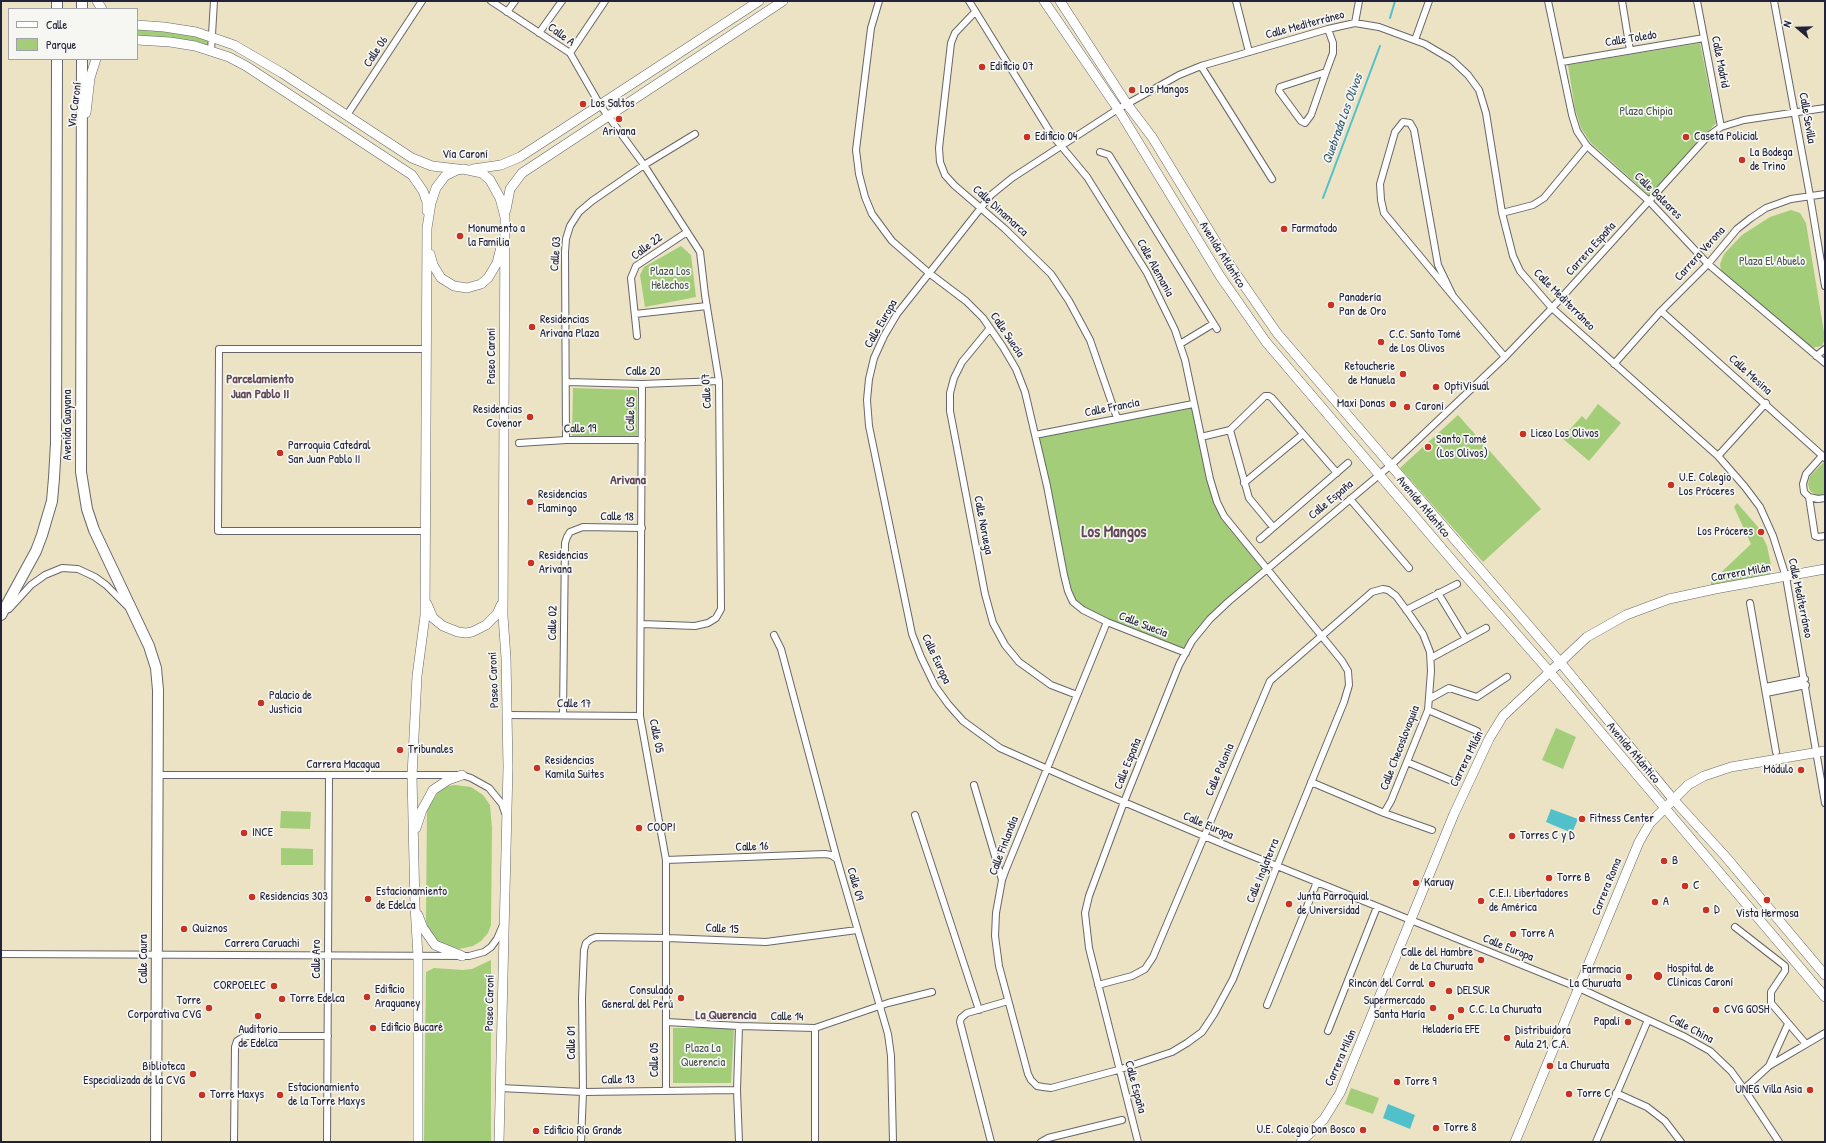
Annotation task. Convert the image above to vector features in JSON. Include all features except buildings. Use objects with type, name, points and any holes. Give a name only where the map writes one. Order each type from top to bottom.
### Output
[{"type":"main road","name":"Vía Caroní","points":[[138,25],[179,29],[212,37],[234,45],[253,55],[420,162],[441,168],[463,169],[490,167],[511,162],[527,153],[759,1]]},
{"type":"main road","points":[[505,217],[508,196],[517,178],[529,168],[783,1]]},
{"type":"main road","name":"Avenida Atlántico","points":[[1044,1],[1118,109],[1220,276],[1266,342],[1457,566],[1550,671],[1825,997]]},
{"type":"main road","name":"Avenida Atlántico","points":[[1060,1],[1127,104],[1152,137],[1232,268],[1277,333],[1468,557],[1560,662],[1673,800],[1725,856],[1825,975]]},
{"type":"main road","points":[[138,40],[170,42],[195,46],[246,66],[408,172],[418,182],[427,202],[427,228]]},
{"type":"main road","name":"Avenida Guayana","points":[[1,615],[36,551],[50,507],[54,478],[56,443],[56,60]]},
{"type":"main road","name":"Avenida Guayana","points":[[82,60],[81,472],[87,509],[94,530],[149,646],[156,668],[158,704],[158,775]]},
{"type":"main road","name":"Vía Caroní","points":[[81,154],[90,78],[96,60]]},
{"type":"main road","name":"Paseo Caroní","points":[[418,1142],[418,956],[415,906],[412,776],[416,682],[423,635],[425,595],[427,228],[431,203],[436,188],[445,176],[457,170],[463,169],[482,173],[490,180],[500,198],[505,217],[503,599],[508,767],[500,1142]]},
{"type":"main road","name":"Paseo Caroní","points":[[427,228],[430,256],[437,274],[454,286],[467,288],[481,284],[493,272],[500,253],[505,217]]},
{"type":"main road","name":"Carrera Milán","points":[[1300,1142],[1324,1119],[1340,1093],[1454,814],[1489,738],[1503,716],[1587,638],[1626,615],[1669,599],[1825,569]]},
{"type":"main road","points":[[425,595],[429,611],[438,622],[450,630],[466,632],[480,629],[493,620],[503,599]]},
{"type":"main road","name":"Carrera Roma","points":[[1515,1142],[1639,842],[1650,823],[1688,785],[1704,776],[1731,767],[1821,751]]},
{"type":"main road","name":"Calle Caura","points":[[156,1142],[158,775]]},
{"type":"main road","points":[[414,837],[422,810],[433,790],[448,780],[462,775]]},
{"type":"main road","points":[[415,906],[423,928],[435,945],[462,956]]},
{"type":"street","points":[[211,51],[214,1]]},
{"type":"street","name":"Calle 06","points":[[347,115],[422,1]]},
{"type":"street","name":"Calle A","points":[[491,1],[570,53],[607,116]]},
{"type":"street","points":[[508,12],[515,1]]},
{"type":"street","points":[[539,33],[562,1]]},
{"type":"street","points":[[570,53],[605,1]]},
{"type":"street","name":"Calle Suecia","points":[[879,1],[870,28],[856,150],[859,174],[865,197],[872,214],[892,241],[929,273],[966,301],[983,318],[1016,369],[1025,392],[1047,486],[1068,591],[1073,602],[1082,610],[1107,622],[1186,653]]},
{"type":"street","name":"Calle Alemania","points":[[969,1],[1052,135],[1087,176],[1148,273],[1175,330],[1185,360],[1193,404],[1210,479],[1217,502],[1224,516],[1268,568]]},
{"type":"street","points":[[1236,1],[1249,52]]},
{"type":"street","points":[[1355,23],[1359,1]]},
{"type":"street","points":[[1415,40],[1429,1]]},
{"type":"street","name":"Calle Baleares","points":[[1548,1],[1572,115],[1577,131],[1587,146],[1649,201],[1708,264],[1825,363]]},
{"type":"street","points":[[1622,1],[1630,50]]},
{"type":"street","name":"Calle Madrid","points":[[1697,1],[1721,127]]},
{"type":"street","name":"Calle Sevilla","points":[[1774,1],[1825,286]]},
{"type":"street","name":"Calle Dinamarca","points":[[975,12],[955,33],[951,43],[939,148],[940,162],[945,175],[980,208],[1006,229],[1051,274],[1069,301],[1090,340],[1116,418]]},
{"type":"street","name":"Calle Mediterráneo","points":[[1118,109],[1179,75],[1201,66],[1328,29],[1355,23],[1379,27],[1425,44],[1452,60],[1468,75],[1479,90],[1486,113],[1502,213],[1513,256],[1520,271],[1552,308],[1718,456],[1745,487],[1760,508],[1773,536],[1786,577],[1805,682],[1821,751],[1825,803]]},
{"type":"street","points":[[1326,72],[1280,87],[1279,91],[1301,121],[1305,123],[1311,115],[1333,53],[1333,43],[1328,29]]},
{"type":"street","name":"Calle Toledo","points":[[1562,62],[1704,38]]},
{"type":"street","points":[[1201,66],[1272,179]]},
{"type":"street","name":"Carrera España","points":[[1380,474],[1505,357],[1552,308],[1707,137],[1721,127],[1744,120],[1825,108]]},
{"type":"street","name":"Calle Europa","points":[[1118,109],[1012,178],[991,195],[897,314],[884,336],[874,358],[869,379],[867,400],[869,426],[912,634],[920,657],[935,686],[963,721],[1000,748],[1204,836],[1579,988]]},
{"type":"street","name":"Calle 07","points":[[607,116],[644,165],[700,252],[719,381],[721,609],[716,618],[708,623],[695,626],[642,624]]},
{"type":"street","points":[[1453,296],[1438,265],[1414,130],[1410,123],[1403,122],[1395,132],[1380,184],[1384,213],[1453,296],[1505,357]]},
{"type":"street","name":"Calle 03","points":[[566,440],[566,239],[570,226],[579,212],[592,201],[644,165],[695,134]]},
{"type":"street","points":[[1502,213],[1533,204],[1544,198],[1587,146]]},
{"type":"street","points":[[1100,152],[1110,155],[1215,327],[1180,344]]},
{"type":"street","name":"Carrera Verona","points":[[1614,364],[1708,264],[1737,229],[1766,208],[1791,199],[1825,194]]},
{"type":"street","name":"Calle 22","points":[[637,336],[631,278],[636,266],[687,232]]},
{"type":"street","points":[[634,314],[707,306]]},
{"type":"street","name":"Calle Mesina","points":[[1662,312],[1766,403],[1824,457],[1806,474],[1803,484],[1804,492],[1809,497]]},
{"type":"street","name":"Calle Noruega","points":[[990,328],[962,362],[954,378],[950,393],[950,411],[985,594],[993,623],[1005,645],[1019,662],[1051,685],[1077,695]]},
{"type":"street","points":[[425,531],[218,530],[219,349],[426,350]]},
{"type":"street","points":[[1816,356],[1825,350]]},
{"type":"street","name":"Calle 20","points":[[566,382],[642,384],[719,381]]},
{"type":"street","name":"Calle 05","points":[[642,384],[642,624],[640,716],[666,860],[666,1090]]},
{"type":"street","points":[[1201,436],[1230,430],[1265,396],[1272,398],[1337,473]]},
{"type":"street","points":[[1718,456],[1766,403]]},
{"type":"street","name":"Calle Francia","points":[[1035,435],[1193,404]]},
{"type":"street","points":[[1230,430],[1249,498],[1273,527]]},
{"type":"street","points":[[1244,483],[1303,434]]},
{"type":"street","name":"Calle 19","points":[[519,443],[566,440],[642,440]]},
{"type":"street","points":[[1260,539],[1348,463]]},
{"type":"street","name":"Calle España","points":[[1138,1142],[1118,1070],[1089,948],[1084,914],[1089,896],[1124,802],[1179,665],[1192,641],[1210,619],[1380,474]]},
{"type":"street","points":[[1825,498],[1818,499],[1809,497],[1815,536],[1825,536]]},
{"type":"street","points":[[1350,499],[1409,568]]},
{"type":"street","name":"Calle 18","points":[[570,532],[583,527],[642,528]]},
{"type":"street","name":"Calle 02","points":[[563,715],[565,543],[570,532]]},
{"type":"street","points":[[1,620],[22,593],[31,585],[45,575],[62,568],[78,569],[95,577],[115,594],[134,615]]},
{"type":"street","name":"Calle Inglaterra","points":[[1037,1086],[1051,1088],[1118,1070],[1172,1052],[1202,1032],[1214,1014],[1233,979],[1344,702],[1349,685],[1348,671],[1342,660],[1268,568]]},
{"type":"street","points":[[1406,610],[1456,584]]},
{"type":"street","name":"Calle Polonia","points":[[1098,985],[1132,976],[1144,969],[1153,957],[1270,681],[1372,592],[1383,589],[1388,590],[1396,596]]},
{"type":"street","points":[[1438,593],[1466,639]]},
{"type":"street","name":"Calle Checoslovaquia","points":[[1384,813],[1392,801],[1428,710],[1429,699],[1430,652],[1423,634],[1396,596]]},
{"type":"street","points":[[1750,603],[1776,752]]},
{"type":"street","name":"Calle Finlandia","points":[[1037,1086],[1028,1074],[999,966],[996,936],[996,913],[1002,880],[1107,622]]},
{"type":"street","points":[[1430,658],[1486,628]]},
{"type":"street","name":"Calle 09","points":[[774,635],[781,649],[837,859],[888,1034],[891,1056],[892,1142]]},
{"type":"street","points":[[1429,699],[1449,688],[1477,697],[1507,677]]},
{"type":"street","points":[[1765,690],[1805,682]]},
{"type":"street","points":[[1428,710],[1477,731]]},
{"type":"street","name":"Calle 17","points":[[507,715],[640,716]]},
{"type":"street","points":[[1407,762],[1452,781]]},
{"type":"street","name":"Carrera Macagua","points":[[158,775],[462,775],[481,783],[496,795],[502,804],[507,818]]},
{"type":"street","name":"Calle Aro","points":[[327,1142],[329,776]]},
{"type":"street","points":[[1311,782],[1384,813],[1432,830]]},
{"type":"street","points":[[974,785],[1002,880]]},
{"type":"street","points":[[915,815],[979,1010]]},
{"type":"street","name":"Calle 16","points":[[666,860],[825,854],[831,855],[837,859]]},
{"type":"street","points":[[1267,1005],[1317,882]]},
{"type":"street","points":[[1328,1031],[1377,907]]},
{"type":"street","name":"Carrera Caruachi","points":[[1,954],[477,955],[484,952],[497,939],[504,920]]},
{"type":"street","points":[[1735,927],[1784,966],[1785,971],[1771,992],[1771,1002],[1806,1044]]},
{"type":"street","name":"Calle 15","points":[[586,944],[596,937],[766,942],[857,930]]},
{"type":"street","name":"Calle 01","points":[[581,1142],[583,1092],[582,998],[584,950],[586,944]]},
{"type":"street","name":"Calle China","points":[[1579,988],[1686,1037],[1710,1051],[1731,1071],[1779,1142]]},
{"type":"street","name":"Calle 14","points":[[666,1022],[815,1028],[880,1006],[932,992]]},
{"type":"street","points":[[991,1142],[960,1026],[961,1018],[964,1015],[1008,1001]]},
{"type":"street","points":[[1596,1142],[1648,1020]]},
{"type":"street","points":[[1769,1066],[1788,1024]]},
{"type":"street","points":[[739,1026],[737,1090],[739,1142]]},
{"type":"street","points":[[815,1028],[815,1142]]},
{"type":"street","points":[[1744,1089],[1769,1066],[1825,1033]]},
{"type":"street","points":[[234,1142],[235,1047],[237,1041],[245,1036],[328,1036]]},
{"type":"street","name":"Calle 13","points":[[500,1088],[583,1092],[737,1090]]},
{"type":"street","points":[[1616,1093],[1647,1107],[1665,1121],[1681,1142]]},
{"type":"street","points":[[1042,1142],[1048,1138],[1122,1120]]},
{"type":"green space","points":[[138,25],[212,37],[211,51],[138,40]]},
{"type":"green space","name":"Plaza Chipia","points":[[1700,43],[1716,123],[1650,196],[1591,143],[1581,128],[1575,109],[1568,65]]},
{"type":"green space","name":"Plaza El Abuelo","points":[[1791,210],[1800,213],[1806,223],[1825,338],[1822,346],[1812,348],[1721,271],[1720,264],[1724,254],[1742,235],[1770,217]]},
{"type":"green space","name":"Plaza Los Helechos","points":[[681,246],[691,255],[696,297],[645,307],[640,275],[644,267]]},
{"type":"green space","points":[[573,388],[637,390],[637,436],[572,436]]},
{"type":"green space","points":[[1193,404],[1217,502],[1268,568],[1228,602],[1186,653],[1083,610],[1068,591],[1035,435]]},
{"type":"green space","points":[[1598,404],[1621,423],[1589,461],[1562,438],[1582,416],[1586,420]]},
{"type":"green space","points":[[1458,415],[1541,509],[1483,562],[1400,468]]},
{"type":"green space","points":[[1825,461],[1825,494],[1818,496],[1810,491],[1808,484],[1810,476]]},
{"type":"green space","points":[[1737,503],[1758,527],[1767,546],[1772,569],[1769,577],[1711,589],[1711,582],[1751,544],[1734,507]]},
{"type":"green space","points":[[1556,728],[1576,737],[1563,769],[1542,760]]},
{"type":"green space","points":[[455,785],[471,787],[483,795],[490,805],[492,828],[491,925],[488,933],[481,941],[473,946],[459,949],[441,944],[435,939],[427,926],[426,921],[427,809],[439,791],[448,786]]},
{"type":"green space","points":[[281,811],[311,812],[310,829],[280,828]]},
{"type":"green space","points":[[281,848],[313,849],[313,865],[281,865]]},
{"type":"green space","points":[[491,960],[491,1142],[424,1142],[426,972],[434,968],[463,970],[472,969]]},
{"type":"green space","name":"Plaza La Querencia","points":[[673,1028],[734,1028],[731,1083],[673,1083]]},
{"type":"green space","points":[[1351,1088],[1379,1098],[1373,1114],[1345,1104]]},
{"type":"water","points":[[1551,809],[1578,819],[1572,833],[1546,822]]},
{"type":"water","points":[[1388,1104],[1415,1115],[1410,1129],[1383,1118]]},
{"type":"waterway","name":"Quebrada Los Olivos","points":[[1390,18],[1395,1]]},
{"type":"waterway","name":"Quebrada Los Olivos","points":[[1323,198],[1380,46]]},
{"type":"place","name":"Edificio 07","points":[[982,67]]},
{"type":"place","name":"Los Mangos","points":[[1132,90]]},
{"type":"place","name":"Los Saltos","points":[[583,104]]},
{"type":"place","name":"Arivana","points":[[619,119]]},
{"type":"place","name":"Edificio 04","points":[[1027,137]]},
{"type":"place","name":"Caseta Policial","points":[[1686,137]]},
{"type":"place","name":"La Bodega de Trino","points":[[1742,160]]},
{"type":"place","name":"Farmatodo","points":[[1284,229]]},
{"type":"place","name":"Monumento a la Familia","points":[[460,236]]},
{"type":"place","name":"Panadería Pan de Oro","points":[[1331,305]]},
{"type":"place","name":"Residencias Arivana Plaza","points":[[532,327]]},
{"type":"place","name":"C.C. Santo Tomé de Los Olivos","points":[[1381,342]]},
{"type":"place","name":"Retoucherie de Manuela","points":[[1403,374]]},
{"type":"place","name":"OptiVisual","points":[[1436,387]]},
{"type":"place","name":"Maxi Donas","points":[[1393,404]]},
{"type":"place","name":"Caroní","points":[[1407,407]]},
{"type":"place","name":"Residencias Covenor","points":[[530,417]]},
{"type":"place","name":"Liceo Los Olivos","points":[[1523,434]]},
{"type":"place","name":"Santo Tomé (Los Olivos)","points":[[1428,447]]},
{"type":"place","name":"Parroquia Catedral San Juan Pablo II","points":[[280,453]]},
{"type":"place","name":"U.E. Colegio Los Próceres","points":[[1671,485]]},
{"type":"place","name":"Residencias Flamingo","points":[[530,502]]},
{"type":"place","name":"Los Próceres","points":[[1761,532]]},
{"type":"place","name":"Residencias Arivana","points":[[531,563]]},
{"type":"place","name":"Palacio de Justicia","points":[[261,703]]},
{"type":"place","name":"Tribunales","points":[[400,750]]},
{"type":"place","name":"Residencias Kamila Suites","points":[[537,768]]},
{"type":"place","name":"Módulo","points":[[1801,770]]},
{"type":"place","name":"Fitness Center","points":[[1582,819]]},
{"type":"place","name":"COOPI","points":[[639,828]]},
{"type":"place","name":"INCE","points":[[244,833]]},
{"type":"place","name":"Torres C y D","points":[[1512,836]]},
{"type":"place","name":"B","points":[[1664,861]]},
{"type":"place","name":"Torre B","points":[[1549,878]]},
{"type":"place","name":"Karuay","points":[[1416,883]]},
{"type":"place","name":"C","points":[[1685,886]]},
{"type":"place","name":"Residencias 303","points":[[252,897]]},
{"type":"place","name":"Estacionamiento de Edelca","points":[[368,899]]},
{"type":"place","name":"Vista Hermosa","points":[[1767,900]]},
{"type":"place","name":"C.E.I. Libertadores de América","points":[[1481,901]]},
{"type":"place","name":"A","points":[[1655,902]]},
{"type":"place","name":"Junta Parroquial de Universidad","points":[[1289,904]]},
{"type":"place","name":"D","points":[[1706,910]]},
{"type":"place","name":"Quiznos","points":[[184,929]]},
{"type":"place","name":"Torre A","points":[[1513,934]]},
{"type":"place","name":"Calle del Hambre de La Churuata","points":[[1481,960]]},
{"type":"place","name":"Hospital de Clínicas Caroní","points":[[1658,976]]},
{"type":"place","name":"Farmacia La Churuata","points":[[1629,977]]},
{"type":"place","name":"Rincón del Corral","points":[[1432,984]]},
{"type":"place","name":"CORPOELEC","points":[[274,986]]},
{"type":"place","name":"DELSUR","points":[[1449,991]]},
{"type":"place","name":"Edificio Araguaney","points":[[367,997]]},
{"type":"place","name":"Consulado General del Perú","points":[[681,998]]},
{"type":"place","name":"Torre Edelca","points":[[282,999]]},
{"type":"place","name":"Torre Corporativa CVG","points":[[209,1008]]},
{"type":"place","name":"Supermercado Santa María","points":[[1433,1008]]},
{"type":"place","name":"C.C. La Churuata","points":[[1461,1010]]},
{"type":"place","name":"CVG GOSH","points":[[1716,1010]]},
{"type":"place","name":"Auditorio de Edelca","points":[[258,1016]]},
{"type":"place","name":"Heladería EFE","points":[[1451,1017]]},
{"type":"place","name":"Papalí","points":[[1628,1022]]},
{"type":"place","name":"Edificio Bucaré","points":[[373,1028]]},
{"type":"place","name":"Distribuidora Aula 21, C.A.","points":[[1507,1038]]},
{"type":"place","name":"La Churuata","points":[[1550,1066]]},
{"type":"place","name":"Biblioteca Especializada de la CVG","points":[[193,1074]]},
{"type":"place","name":"Torre 9","points":[[1397,1082]]},
{"type":"place","name":"UNEG Villa Asia","points":[[1810,1090]]},
{"type":"place","name":"Torre C","points":[[1569,1094]]},
{"type":"place","name":"Torre Maxys","points":[[202,1095]]},
{"type":"place","name":"Estacionamiento de la Torre Maxys","points":[[280,1095]]},
{"type":"place","name":"Torre 8","points":[[1436,1128]]},
{"type":"place","name":"U.E. Colegio Don Bosco","points":[[1363,1130]]},
{"type":"place","name":"Edificio Río Grande","points":[[536,1131]]},
{"type":"district","name":"Parcelamiento Juan Pablo II","points":[[260,388]]},
{"type":"district","name":"Arivana","points":[[628,481]]},
{"type":"district","name":"Los Mangos","points":[[1114,533]]},
{"type":"district","name":"La Querencia","points":[[726,1016]]}]
